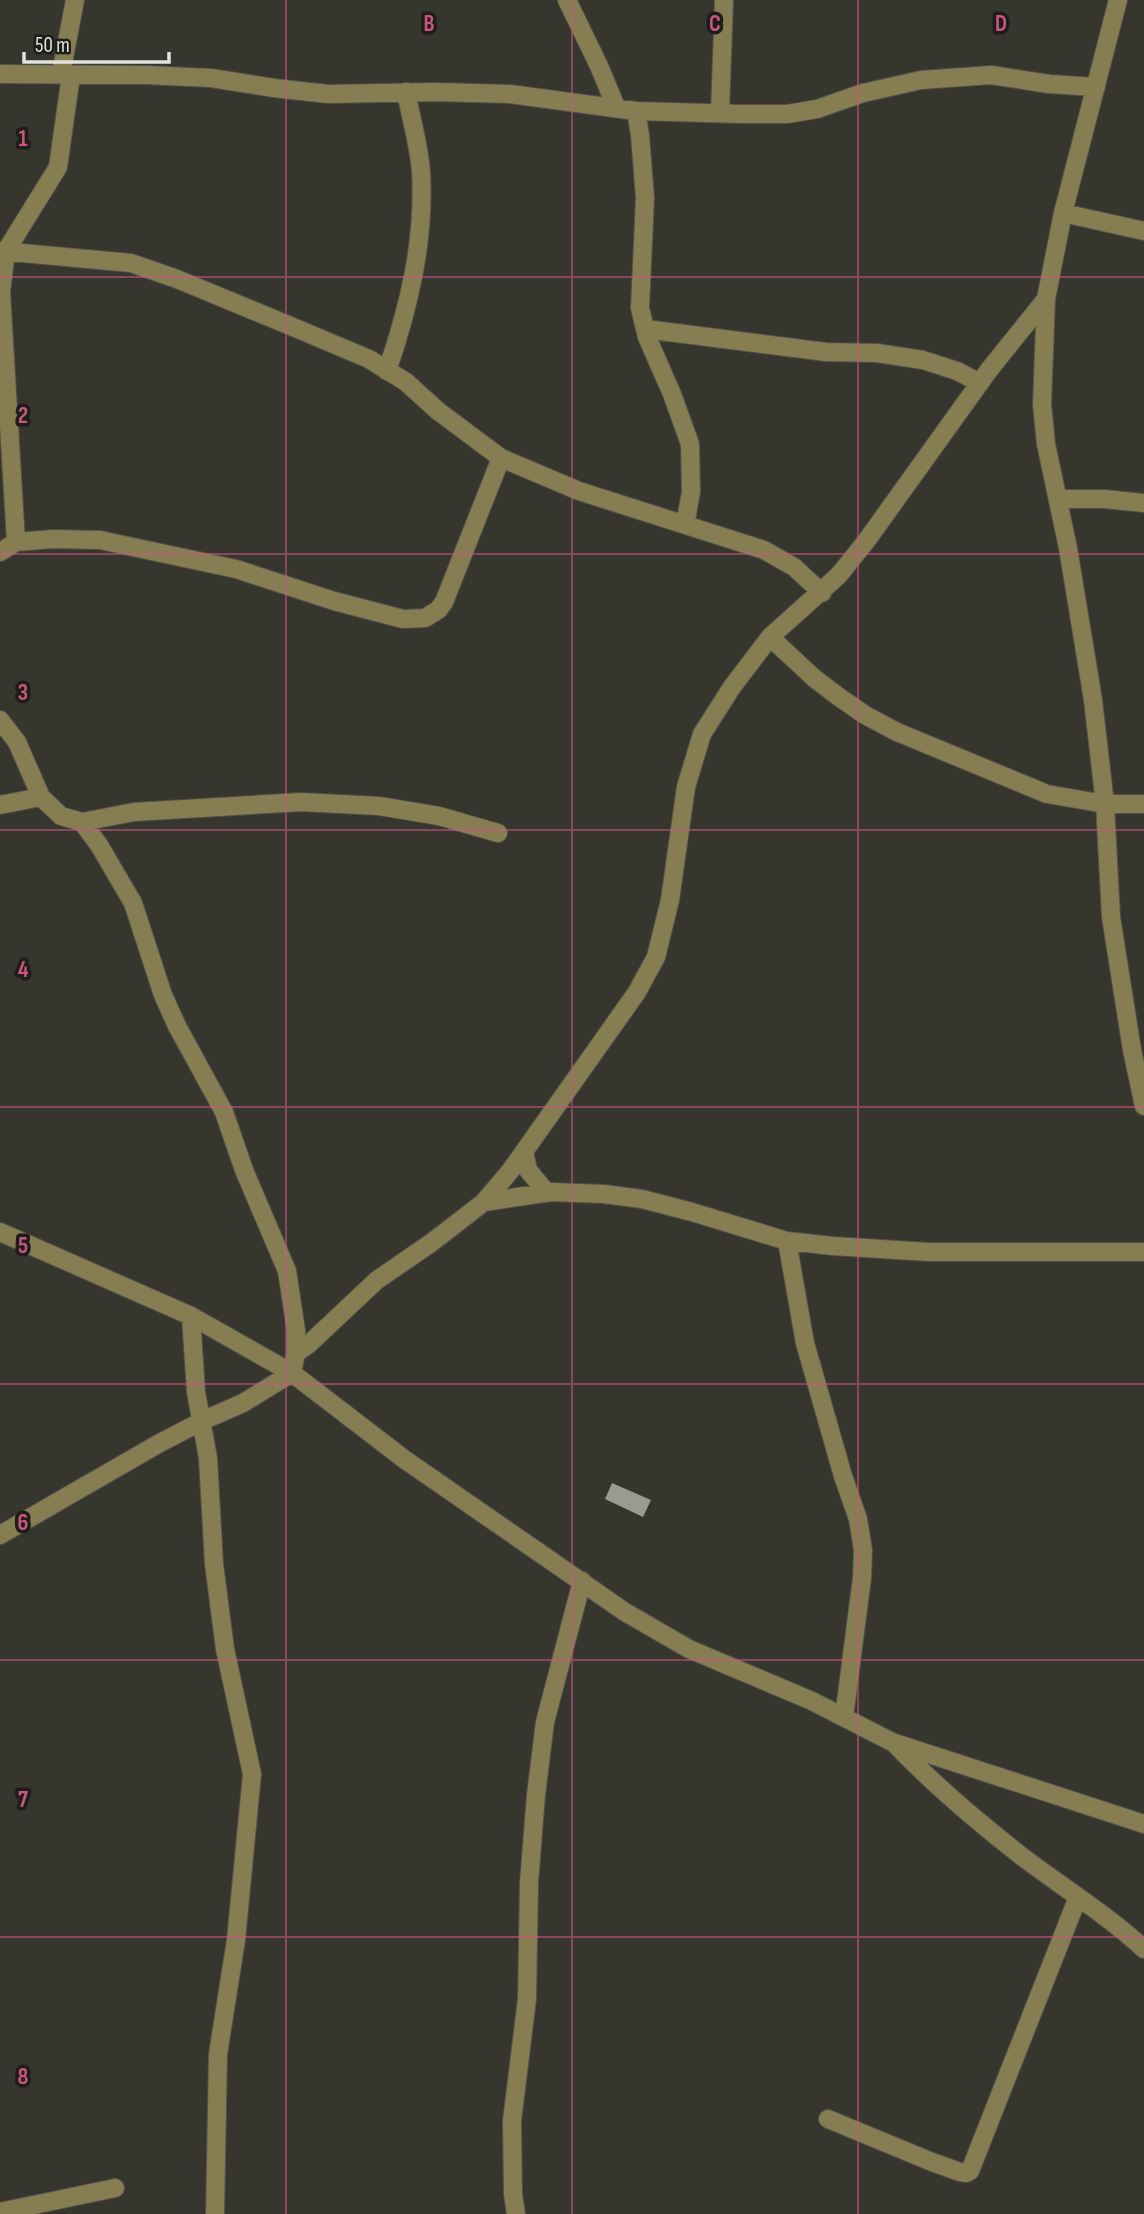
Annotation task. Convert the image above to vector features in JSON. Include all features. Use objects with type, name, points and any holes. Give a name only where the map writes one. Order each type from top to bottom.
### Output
[{"type":"street","points":[[16,542],[1,292],[3,251],[58,167],[75,0]]},
{"type":"street","points":[[567,0],[616,107]]},
{"type":"street","points":[[720,113],[724,0]]},
{"type":"street","points":[[1118,0],[1063,213],[1046,299],[1042,404],[1046,444],[1085,642],[1105,804],[1111,917],[1132,1050],[1144,1106]]},
{"type":"street","points":[[0,74],[211,78],[328,94],[510,94],[636,111],[787,114],[817,109],[863,93],[921,80],[991,75],[1049,84],[1096,87]]},
{"type":"street","points":[[387,371],[410,301],[421,207],[419,159],[406,92]]},
{"type":"street","points":[[636,111],[645,198],[640,307],[645,329],[690,444],[691,492],[685,525]]},
{"type":"street","points":[[1063,213],[1144,230]]},
{"type":"street","points":[[3,251],[131,263],[177,279],[369,359],[406,382],[438,411],[501,458],[579,491],[764,550],[794,567],[822,593]]},
{"type":"street","points":[[296,1353],[377,1280],[484,1202],[524,1152],[637,992],[656,957],[670,900],[686,787],[702,734],[732,687],[769,638],[822,593],[867,540],[980,383],[1046,299]]},
{"type":"street","points":[[645,329],[826,352],[877,353],[923,360],[957,371],[980,383]]},
{"type":"street","points":[[0,552],[16,542],[53,539],[100,540],[236,569],[334,601],[403,619],[425,618],[438,610],[444,602],[501,458]]},
{"type":"street","points":[[1058,499],[1104,499],[1144,503]]},
{"type":"street","points":[[769,638],[839,697],[897,732],[1047,794],[1105,804],[1144,804]]},
{"type":"street","points":[[0,720],[17,742],[41,797],[61,816],[82,822],[134,812],[301,802],[379,806],[439,816],[498,833]]},
{"type":"street","points":[[0,805],[41,797]]},
{"type":"street","points":[[0,1535],[202,1421],[243,1403],[292,1373],[296,1353],[296,1331],[286,1270],[244,1170],[224,1112],[163,995],[133,903],[99,845],[82,822]]},
{"type":"street","points":[[524,1152],[528,1170],[547,1193]]},
{"type":"street","points":[[484,1202],[547,1193],[604,1194],[642,1199],[787,1241],[929,1252],[1144,1252]]},
{"type":"street","points":[[0,1232],[191,1316],[292,1373],[404,1459],[625,1612],[689,1649],[844,1717],[892,1742],[1144,1824]]},
{"type":"street","points":[[787,1241],[805,1343],[842,1476],[858,1519],[863,1550],[862,1578],[844,1717]]},
{"type":"street","points":[[191,1316],[196,1392],[208,1458],[214,1564],[225,1648],[252,1774],[236,1940],[218,2054],[215,2214]]},
{"type":"street","points":[[516,2214],[513,2194],[512,2121],[527,1999],[529,1883],[536,1795],[545,1722],[582,1581]]},
{"type":"street","points":[[892,1742],[970,1813],[1144,1949]]},
{"type":"street","points":[[828,2119],[960,2172],[970,2171],[1078,1897]]},
{"type":"street","points":[[0,2212],[115,2188]]},
{"type":"building","points":[[612,1483],[651,1500],[643,1517],[605,1499]]}]
